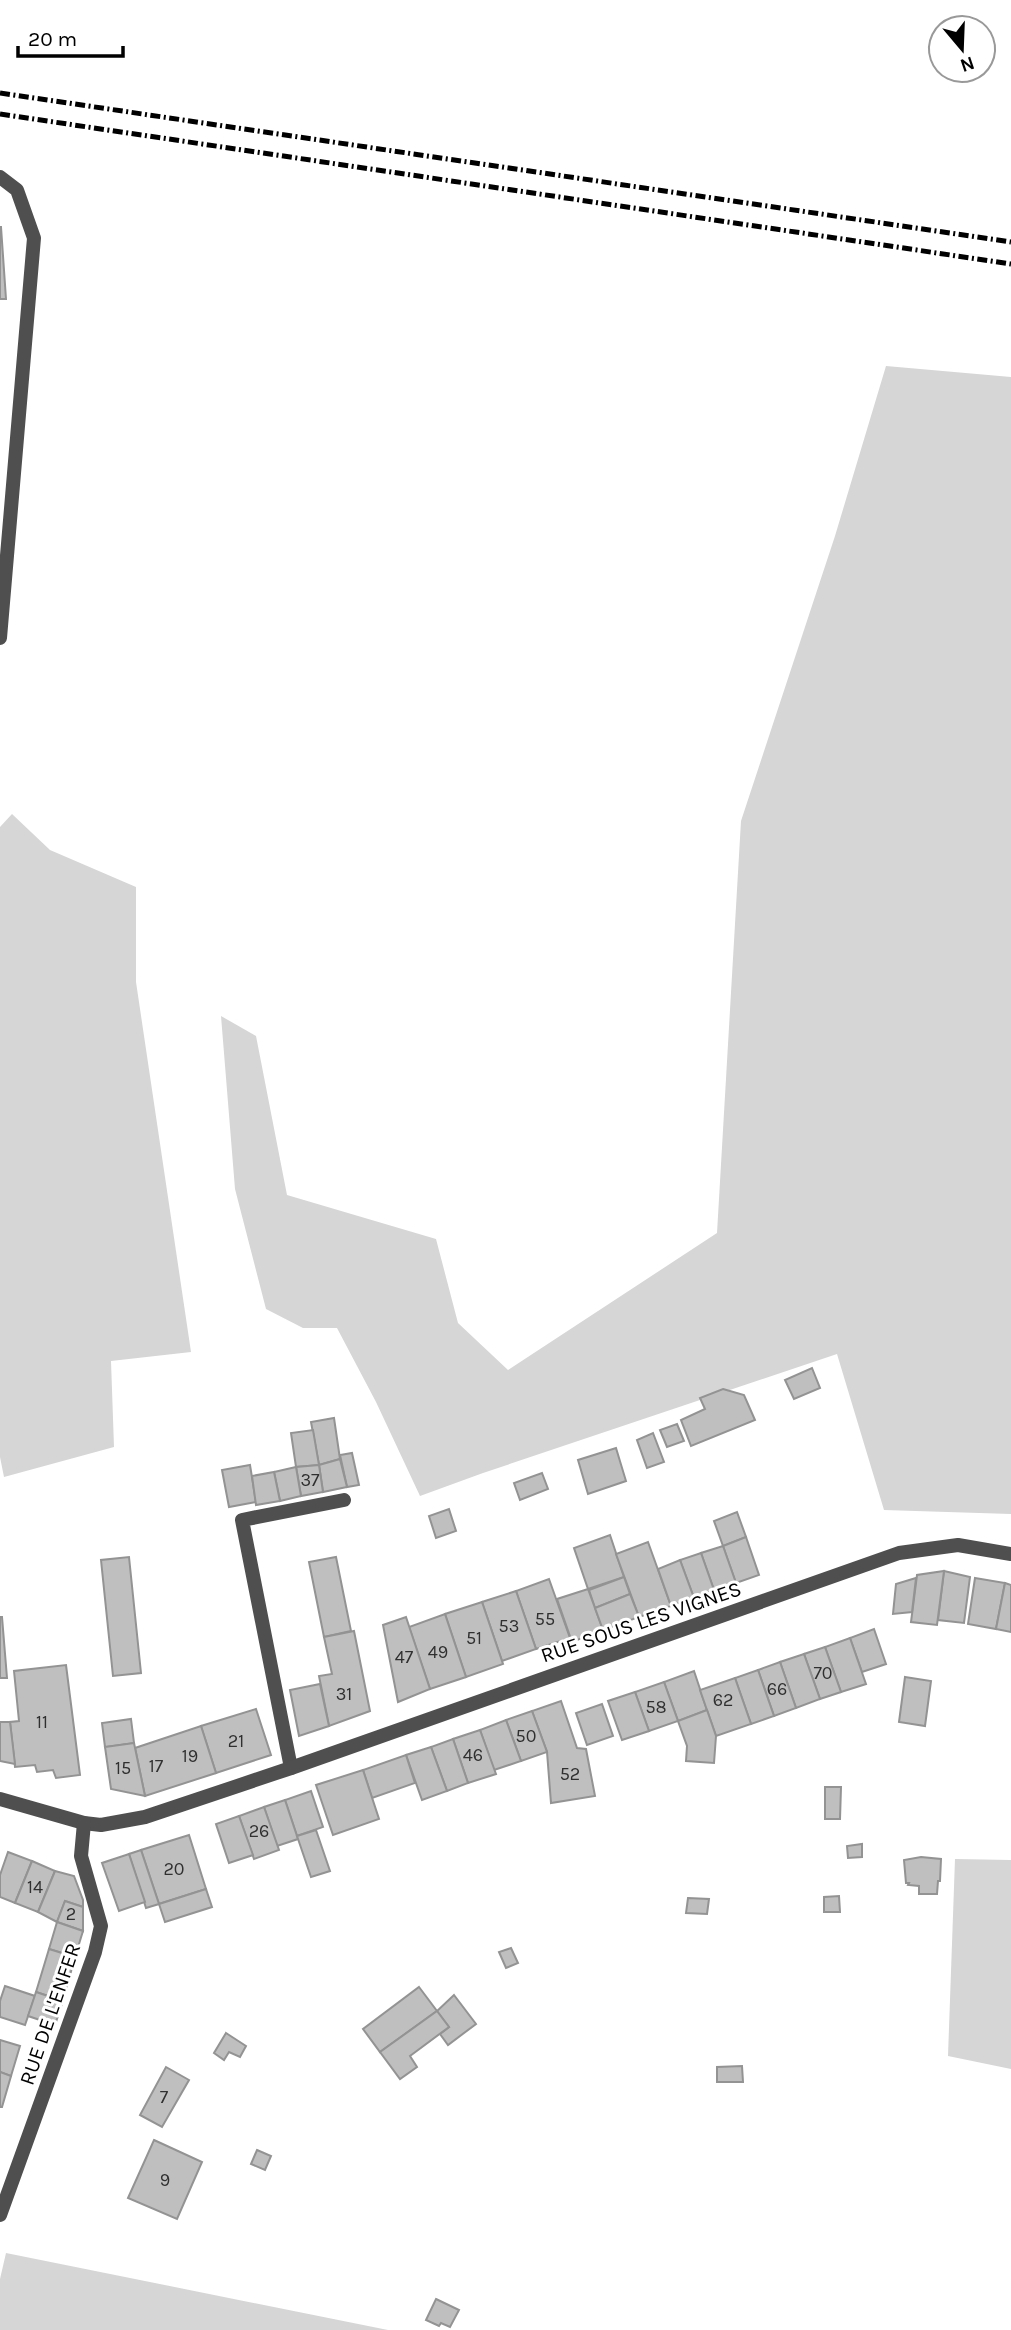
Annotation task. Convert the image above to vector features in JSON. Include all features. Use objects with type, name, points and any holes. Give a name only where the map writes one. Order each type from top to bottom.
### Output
[{"type":"street","points":[[0,177],[17,190],[34,238],[0,634]]},
{"type":"street","points":[[291,1768],[242,1520],[344,1500]]},
{"type":"street","name":"RUE SOUS LES VIGNES","points":[[0,1799],[101,1825],[145,1816],[291,1768],[899,1553],[958,1545],[1011,1554]]},
{"type":"street","name":"RUE DE L'ENFER","points":[[0,2215],[95,1952],[101,1926],[81,1856],[85,1823]]},
{"type":"shaded area","points":[[886,366],[1011,377],[1011,1514],[884,1510],[837,1354],[420,1496],[376,1402],[337,1328],[303,1328],[266,1309],[235,1189],[221,1016],[256,1036],[287,1195],[436,1239],[458,1323],[508,1370],[717,1233],[741,821],[835,536]]},
{"type":"shaded area","points":[[12,814],[50,850],[136,887],[136,982],[191,1352],[111,1361],[114,1447],[4,1477],[0,1457],[0,827]]},
{"type":"shaded area","points":[[955,1859],[1011,1860],[1011,2069],[948,2056]]},
{"type":"shaded area","points":[[6,2253],[388,2330],[0,2330],[0,2279]]},
{"type":"building","points":[[1,227],[6,299],[0,299]]},
{"type":"building","points":[[812,1368],[820,1388],[794,1399],[785,1380]]},
{"type":"building","points":[[723,1389],[744,1395],[755,1420],[691,1446],[681,1420],[705,1409],[700,1398]]},
{"type":"building","points":[[334,1418],[340,1459],[319,1465],[311,1422]]},
{"type":"building","points":[[677,1424],[684,1441],[667,1447],[660,1430]]},
{"type":"building","points":[[313,1430],[319,1465],[296,1467],[291,1433]]},
{"type":"building","points":[[653,1433],[664,1462],[647,1468],[637,1440]]},
{"type":"building","points":[[616,1448],[626,1481],[588,1494],[578,1460]]},
{"type":"building","points":[[352,1453],[359,1485],[347,1487],[340,1455]]},
{"type":"building","points":[[340,1459],[347,1487],[323,1492],[319,1465]]},
{"type":"building","points":[[250,1465],[256,1502],[229,1507],[222,1470]]},
{"type":"building","points":[[319,1465],[323,1492],[301,1496],[296,1467]]},
{"type":"building","points":[[296,1467],[301,1496],[280,1501],[274,1472]]},
{"type":"building","points":[[274,1472],[280,1501],[256,1505],[252,1476]]},
{"type":"building","points":[[542,1473],[548,1489],[520,1500],[514,1483]]},
{"type":"building","points":[[449,1509],[456,1531],[436,1538],[429,1516]]},
{"type":"building","points":[[737,1512],[746,1537],[723,1546],[714,1521]]},
{"type":"building","points":[[610,1535],[624,1577],[588,1589],[574,1548]]},
{"type":"building","points":[[746,1537],[759,1575],[736,1583],[723,1546]]},
{"type":"building","points":[[648,1542],[671,1606],[639,1617],[616,1554]]},
{"type":"building","points":[[723,1546],[736,1583],[714,1590],[701,1553]]},
{"type":"building","points":[[701,1553],[714,1590],[694,1598],[680,1560]]},
{"type":"building","points":[[129,1557],[141,1673],[113,1676],[101,1560]]},
{"type":"building","points":[[336,1557],[351,1631],[324,1637],[309,1562]]},
{"type":"building","points":[[680,1560],[694,1598],[671,1606],[658,1569]]},
{"type":"building","points":[[944,1571],[970,1577],[964,1623],[938,1620]]},
{"type":"building","points":[[944,1571],[937,1625],[911,1622],[917,1575]]},
{"type":"building","points":[[624,1577],[630,1594],[595,1608],[589,1590]]},
{"type":"building","points":[[916,1578],[912,1612],[893,1614],[896,1584]]},
{"type":"building","points":[[975,1578],[1005,1583],[996,1629],[968,1624]]},
{"type":"building","points":[[549,1579],[570,1638],[536,1649],[516,1591]]},
{"type":"building","points":[[1005,1583],[1011,1585],[1011,1632],[996,1629]]},
{"type":"building","points":[[588,1589],[603,1630],[572,1642],[557,1599]]},
{"type":"building","points":[[516,1591],[536,1649],[502,1661],[482,1602]]},
{"type":"building","points":[[630,1594],[639,1617],[603,1630],[595,1608]]},
{"type":"building","points":[[482,1602],[503,1664],[466,1677],[445,1614]]},
{"type":"building","points":[[445,1614],[466,1677],[430,1689],[409,1627]]},
{"type":"building","points":[[2,1617],[7,1678],[0,1678]]},
{"type":"building","points":[[406,1617],[430,1689],[398,1702],[383,1625]]},
{"type":"building","points":[[874,1629],[886,1664],[862,1672],[850,1638]]},
{"type":"building","points":[[354,1631],[370,1711],[329,1726],[319,1676],[332,1674],[324,1637]]},
{"type":"building","points":[[850,1638],[866,1684],[841,1692],[825,1647]]},
{"type":"building","points":[[825,1647],[841,1692],[820,1699],[804,1654]]},
{"type":"building","points":[[804,1654],[820,1699],[796,1708],[780,1662]]},
{"type":"building","points":[[780,1662],[796,1708],[774,1716],[758,1670]]},
{"type":"building","points":[[66,1665],[80,1775],[56,1778],[53,1770],[37,1772],[35,1765],[15,1767],[10,1722],[19,1721],[14,1671]]},
{"type":"building","points":[[758,1670],[774,1716],[751,1724],[735,1678]]},
{"type":"building","points":[[694,1671],[707,1710],[678,1721],[664,1682]]},
{"type":"building","points":[[905,1677],[931,1681],[925,1726],[899,1722]]},
{"type":"building","points":[[735,1678],[751,1724],[716,1736],[700,1690]]},
{"type":"building","points":[[664,1682],[678,1721],[649,1731],[635,1692]]},
{"type":"building","points":[[320,1684],[329,1726],[299,1736],[290,1690]]},
{"type":"building","points":[[635,1692],[649,1731],[622,1740],[608,1701]]},
{"type":"building","points":[[561,1701],[577,1748],[586,1749],[595,1796],[551,1803],[547,1752],[532,1711]]},
{"type":"building","points":[[602,1704],[613,1736],[587,1745],[576,1713]]},
{"type":"building","points":[[256,1709],[271,1755],[216,1773],[201,1726]]},
{"type":"building","points":[[707,1710],[716,1736],[714,1763],[686,1761],[687,1746],[678,1721]]},
{"type":"building","points":[[532,1711],[547,1752],[521,1761],[506,1720]]},
{"type":"building","points":[[131,1719],[134,1743],[105,1747],[102,1723]]},
{"type":"building","points":[[506,1720],[521,1761],[494,1770],[480,1730]]},
{"type":"building","points":[[0,1722],[10,1722],[15,1764],[0,1761]]},
{"type":"building","points":[[201,1726],[216,1773],[145,1796],[135,1748]]},
{"type":"building","points":[[480,1730],[496,1774],[468,1783],[453,1739]]},
{"type":"building","points":[[453,1739],[468,1783],[447,1791],[431,1747]]},
{"type":"building","points":[[134,1743],[145,1796],[111,1789],[105,1747]]},
{"type":"building","points":[[431,1747],[447,1791],[422,1800],[406,1755]]},
{"type":"building","points":[[406,1755],[415,1783],[372,1798],[363,1770]]},
{"type":"building","points":[[363,1770],[379,1819],[333,1835],[316,1785]]},
{"type":"building","points":[[825,1787],[841,1787],[840,1819],[825,1819]]},
{"type":"building","points":[[311,1791],[323,1827],[297,1836],[285,1800]]},
{"type":"building","points":[[285,1800],[298,1839],[277,1846],[264,1807]]},
{"type":"building","points":[[264,1807],[279,1850],[254,1859],[239,1816]]},
{"type":"building","points":[[239,1816],[253,1855],[229,1863],[216,1824]]},
{"type":"building","points":[[316,1830],[330,1871],[311,1877],[297,1836]]},
{"type":"building","points":[[189,1835],[206,1889],[159,1904],[141,1850]]},
{"type":"building","points":[[862,1844],[862,1857],[848,1858],[847,1846]]},
{"type":"building","points":[[141,1850],[159,1904],[146,1908],[129,1854]]},
{"type":"building","points":[[8,1852],[32,1861],[15,1903],[0,1897],[0,1875]]},
{"type":"building","points":[[129,1854],[145,1902],[119,1911],[102,1863]]},
{"type":"building","points":[[921,1857],[941,1859],[937,1894],[919,1894],[919,1886],[906,1883],[904,1860]]},
{"type":"building","points":[[32,1861],[55,1871],[38,1912],[15,1903]]},
{"type":"building","points":[[55,1871],[74,1876],[83,1900],[83,1907],[65,1901],[57,1922],[38,1912]]},
{"type":"building","points":[[206,1889],[212,1907],[165,1922],[159,1904]]},
{"type":"building","points":[[839,1896],[840,1912],[824,1912],[824,1897]]},
{"type":"building","points":[[688,1898],[709,1899],[707,1914],[686,1913]]},
{"type":"building","points":[[65,1901],[83,1907],[83,1931],[57,1922]]},
{"type":"building","points":[[57,1922],[83,1931],[75,1957],[49,1949]]},
{"type":"building","points":[[511,1948],[518,1963],[506,1968],[499,1952]]},
{"type":"building","points":[[49,1949],[75,1957],[63,2001],[36,1992]]},
{"type":"building","points":[[5,1986],[35,1996],[25,2025],[0,2017],[0,2001]]},
{"type":"building","points":[[419,1987],[437,2011],[380,2052],[363,2029]]},
{"type":"building","points":[[36,1992],[63,2001],[55,2025],[28,2016]]},
{"type":"building","points":[[454,1995],[476,2024],[448,2045],[440,2034],[449,2027],[437,2011]]},
{"type":"building","points":[[437,2011],[449,2027],[410,2056],[417,2067],[400,2079],[380,2052]]},
{"type":"building","points":[[226,2033],[246,2046],[240,2057],[229,2052],[224,2060],[214,2053]]},
{"type":"building","points":[[0,2040],[20,2046],[11,2076],[0,2072]]},
{"type":"building","points":[[742,2066],[743,2082],[717,2082],[717,2067]]},
{"type":"building","points":[[166,2067],[189,2080],[162,2127],[140,2115]]},
{"type":"building","points":[[0,2072],[11,2076],[2,2107],[0,2107]]},
{"type":"building","points":[[154,2140],[202,2162],[177,2219],[128,2198]]},
{"type":"building","points":[[257,2150],[271,2156],[265,2170],[251,2164]]},
{"type":"building","points":[[436,2299],[459,2310],[450,2327],[441,2323],[439,2326],[426,2320]]},
{"type":"railway","points":[[0,93],[1011,242]]},
{"type":"railway","points":[[0,114],[1011,264]]}]
